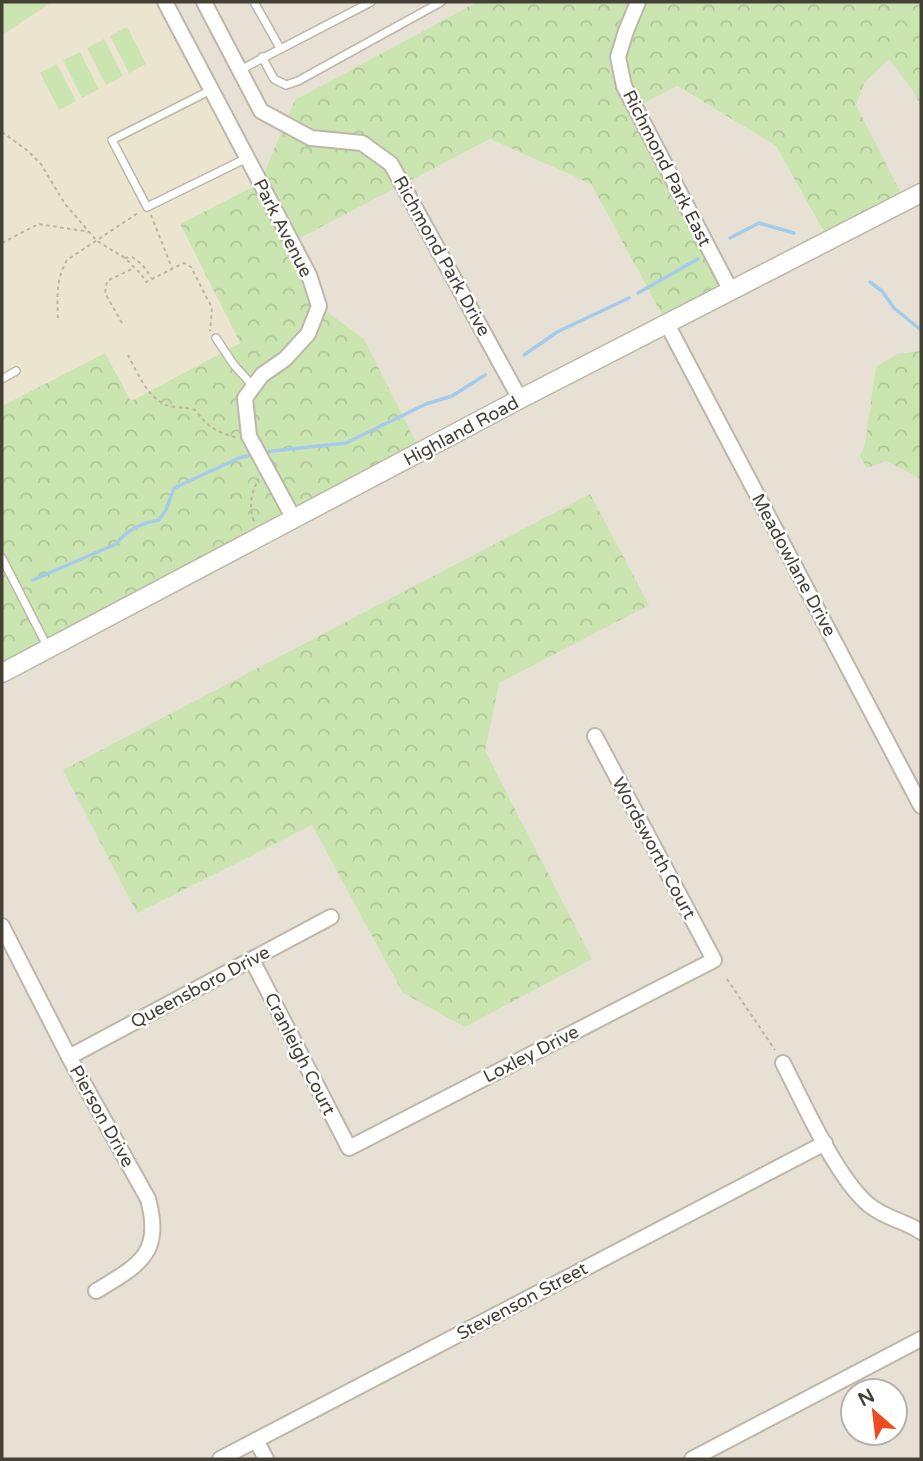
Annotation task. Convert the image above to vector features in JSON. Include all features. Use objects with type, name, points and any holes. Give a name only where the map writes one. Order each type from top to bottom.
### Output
[{"type":"street","name":"Park Avenue","points":[[165,2],[309,275],[319,306],[308,334],[285,359],[262,375],[254,386]]},
{"type":"street","name":"Richmond Park Drive","points":[[204,2],[261,111],[311,138],[362,143],[391,164],[520,399]]},
{"type":"street","name":"Richmond Park East","points":[[638,2],[625,31],[618,57],[624,86],[730,291]]},
{"type":"street","name":"Highland Road","points":[[2,673],[520,399],[921,193]]},
{"type":"street","name":"Meadowlane Drive","points":[[667,324],[921,807]]},
{"type":"street","points":[[254,386],[245,398],[244,438],[294,519]]},
{"type":"street","name":"Wordsworth Court","points":[[595,736],[714,960]]},
{"type":"street","name":"Queensboro Drive","points":[[69,1057],[331,917]]},
{"type":"street","name":"Pierson Drive","points":[[2,926],[69,1057],[148,1199],[153,1219],[150,1246],[128,1272],[96,1291]]},
{"type":"street","name":"Cranleigh Court","points":[[252,960],[349,1148]]},
{"type":"street","name":"Loxley Drive","points":[[349,1148],[714,960]]},
{"type":"street","points":[[783,1063],[825,1143],[867,1204],[889,1219],[921,1232]]},
{"type":"street","name":"Stevenson Street","points":[[219,1459],[825,1143]]},
{"type":"street","points":[[692,1459],[921,1339]]},
{"type":"street","points":[[256,1440],[266,1459]]},
{"type":"lane","points":[[254,2],[280,48]]},
{"type":"lane","points":[[239,70],[371,2]]},
{"type":"lane","points":[[262,57],[274,79],[286,85],[298,81],[441,2]]},
{"type":"lane","points":[[211,90],[112,141],[146,207],[247,158]]},
{"type":"lane","points":[[216,338],[234,365],[254,386]]},
{"type":"lane","points":[[2,379],[16,371]]},
{"type":"lane","points":[[2,558],[48,648]]},
{"type":"path","points":[[2,132],[41,164],[65,204],[97,241],[125,258],[146,282],[184,263],[191,267],[212,308],[210,333],[214,333],[216,338]]},
{"type":"path","points":[[58,318],[57,289],[60,272],[67,260],[146,207],[160,234],[172,268]]},
{"type":"path","points":[[2,243],[38,224],[90,232]]},
{"type":"path","points":[[125,258],[132,257],[146,267],[152,279]]},
{"type":"path","points":[[122,323],[105,293],[107,281],[133,268]]},
{"type":"path","points":[[128,355],[146,388],[157,399],[167,405],[195,410],[206,425],[222,435],[244,438]]},
{"type":"path","points":[[257,527],[251,512],[251,494],[262,470]]},
{"type":"path","points":[[727,979],[783,1063]]},
{"type":"shaded area","points":[[2,2],[165,2],[260,183],[180,224],[240,343],[131,401],[105,353],[2,406]]},
{"type":"shaded area","points":[[165,2],[477,2],[296,100],[260,183]]},
{"type":"shaded area","points":[[921,14],[921,1459],[2,1459],[2,673],[319,306],[291,242],[490,139],[591,184],[667,324],[635,107],[676,86],[776,146],[827,239],[833,60]]},
{"type":"green space","points":[[2,2],[52,2],[2,35]]},
{"type":"green space","points":[[477,2],[921,2],[921,106],[889,59],[864,83],[856,105],[905,201],[828,240],[776,146],[677,86],[636,107],[731,291],[667,324],[591,184],[490,139],[292,242],[319,306],[364,339],[421,452],[2,673],[2,576],[9,572],[2,558],[2,406],[105,353],[131,401],[240,343],[180,224],[260,183],[295,100]]},
{"type":"green space","points":[[127,27],[146,64],[129,73],[110,36]]},
{"type":"green space","points":[[104,39],[123,76],[106,85],[87,48]]},
{"type":"green space","points":[[80,52],[99,89],[82,98],[63,60]]},
{"type":"green space","points":[[57,64],[76,101],[59,110],[40,73]]},
{"type":"green space","points":[[921,351],[921,479],[886,461],[867,468],[860,456],[865,444],[876,367],[897,354]]},
{"type":"green space","points":[[590,494],[649,605],[499,683],[485,751],[592,959],[465,1027],[403,993],[312,825],[137,913],[63,770]]},
{"type":"waterway","points":[[730,238],[759,223],[794,233]]},
{"type":"waterway","points":[[638,293],[698,259]]},
{"type":"waterway","points":[[870,282],[882,291],[894,308],[921,330]]},
{"type":"waterway","points":[[524,355],[557,332],[629,298]]},
{"type":"waterway","points":[[263,452],[346,443],[426,404],[452,396],[485,375]]},
{"type":"waterway","points":[[33,580],[116,544],[140,525],[159,520],[174,488],[239,458],[255,454]]}]
